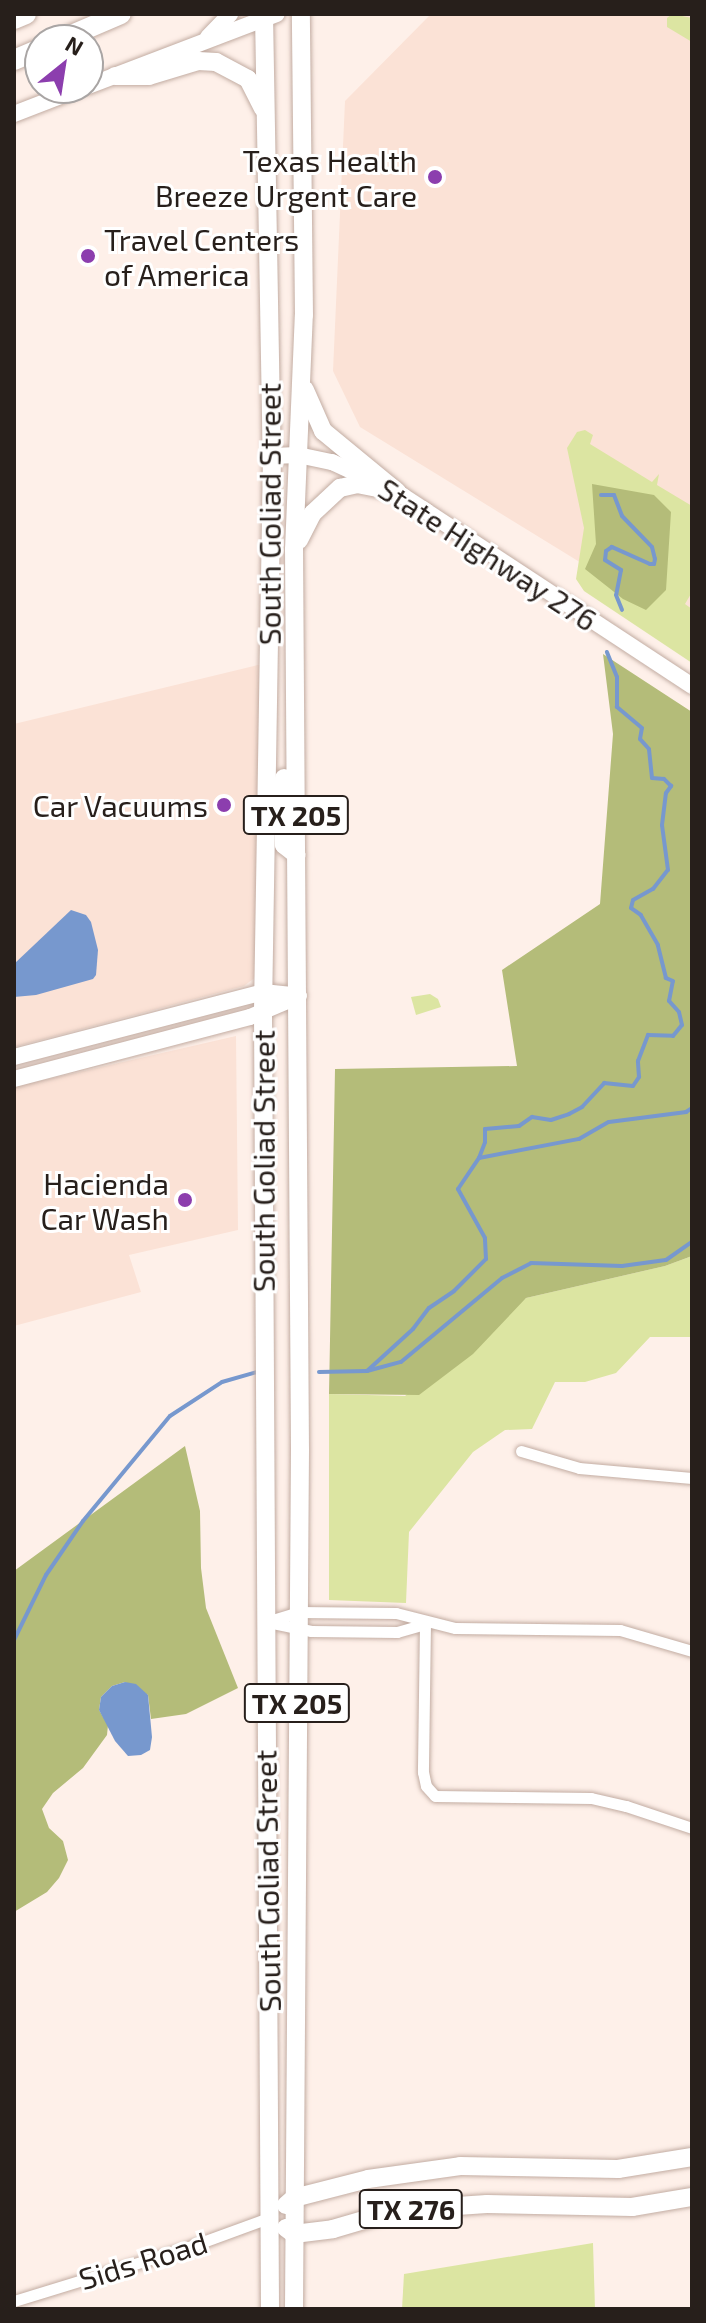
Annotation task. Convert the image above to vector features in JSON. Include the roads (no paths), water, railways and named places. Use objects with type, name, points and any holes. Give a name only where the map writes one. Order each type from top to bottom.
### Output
[{"type":"highway","points":[[14,19],[26,14]]},
{"type":"highway","points":[[98,24],[121,14]]},
{"type":"main road","points":[[201,44],[230,14]]},
{"type":"main road","name":"South Goliad Street","points":[[294,2309],[299,996],[294,550],[304,279],[301,14]]},
{"type":"main road","points":[[104,80],[269,16]]},
{"type":"main road","name":"South Goliad Street","points":[[269,16],[266,115],[272,456],[263,1013],[270,2309]]},
{"type":"main road","points":[[115,76],[149,76],[198,61],[216,62],[248,79],[259,94],[266,115]]},
{"type":"main road","points":[[14,114],[40,104]]},
{"type":"main road","points":[[301,379],[323,431],[397,492]]},
{"type":"main road","name":"State Highway 276","points":[[272,456],[298,455],[346,467],[397,492],[692,686]]},
{"type":"main road","points":[[294,550],[313,513],[340,488],[357,484],[397,492]]},
{"type":"main road","points":[[266,719],[282,726],[284,845],[297,855]]},
{"type":"main road","points":[[14,1057],[263,992],[299,996]]},
{"type":"main road","points":[[14,1079],[263,1013],[299,996]]},
{"type":"main road","points":[[40,1050],[45,1070]]},
{"type":"main road","name":"TX 276","points":[[271,2217],[294,2198],[368,2179],[460,2166],[618,2169],[692,2157]]},
{"type":"main road","name":"TX 276","points":[[294,2234],[333,2229],[398,2210],[487,2204],[632,2207],[692,2197]]},
{"type":"main road","points":[[271,2217],[294,2234]]},
{"type":"street","points":[[521,1451],[579,1468],[692,1478]]},
{"type":"street","points":[[266,1622],[396,1613],[425,1623],[455,1628],[620,1630],[692,1651]]},
{"type":"street","points":[[266,1622],[298,1621],[397,1632],[425,1623]]},
{"type":"street","points":[[425,1623],[423,1772],[426,1786],[435,1796],[591,1798],[692,1828]]},
{"type":"street","name":"Sids Road","points":[[14,2301],[189,2247],[271,2217]]},
{"type":"water","points":[[71,910],[86,915],[91,922],[98,950],[96,975],[93,979],[36,995],[14,997],[14,964]]},
{"type":"water","points":[[125,1682],[136,1684],[148,1695],[152,1737],[150,1750],[141,1755],[128,1756],[115,1741],[99,1710],[101,1697],[112,1686]]},
{"type":"waterway","points":[[601,495],[614,495],[622,516],[652,547],[655,559],[654,564],[650,564],[612,547],[606,551],[605,560],[621,570],[616,595],[622,610]]},
{"type":"waterway","points":[[479,1158],[485,1142],[485,1129],[519,1126],[532,1117],[551,1120],[569,1114],[582,1107],[604,1083],[633,1086],[639,1077],[638,1061],[648,1035],[673,1036],[682,1025],[679,1012],[669,1001],[673,981],[666,978],[658,945],[641,915],[631,908],[633,900],[653,889],[668,870],[662,825],[666,793],[671,786],[664,779],[652,778],[649,749],[640,739],[642,728],[617,707],[617,677],[607,652]]},
{"type":"waterway","points":[[367,1371],[413,1329],[429,1308],[454,1291],[486,1259],[485,1238],[458,1189],[479,1158],[579,1139],[609,1122],[686,1112],[692,1108]]},
{"type":"waterway","points":[[319,1372],[367,1371],[401,1362],[502,1278],[531,1263],[622,1266],[666,1260],[692,1242]]},
{"type":"waterway","points":[[14,1640],[46,1575],[83,1521],[170,1416],[222,1382],[258,1372]]},
{"type":"place","name":"Texas Health Breeze Urgent Care","points":[[435,177]]},
{"type":"place","name":"Travel Centers of America","points":[[88,256]]},
{"type":"place","name":"Car Vacuums","points":[[224,805]]},
{"type":"place","name":"Hacienda Car Wash","points":[[185,1200]]}]
